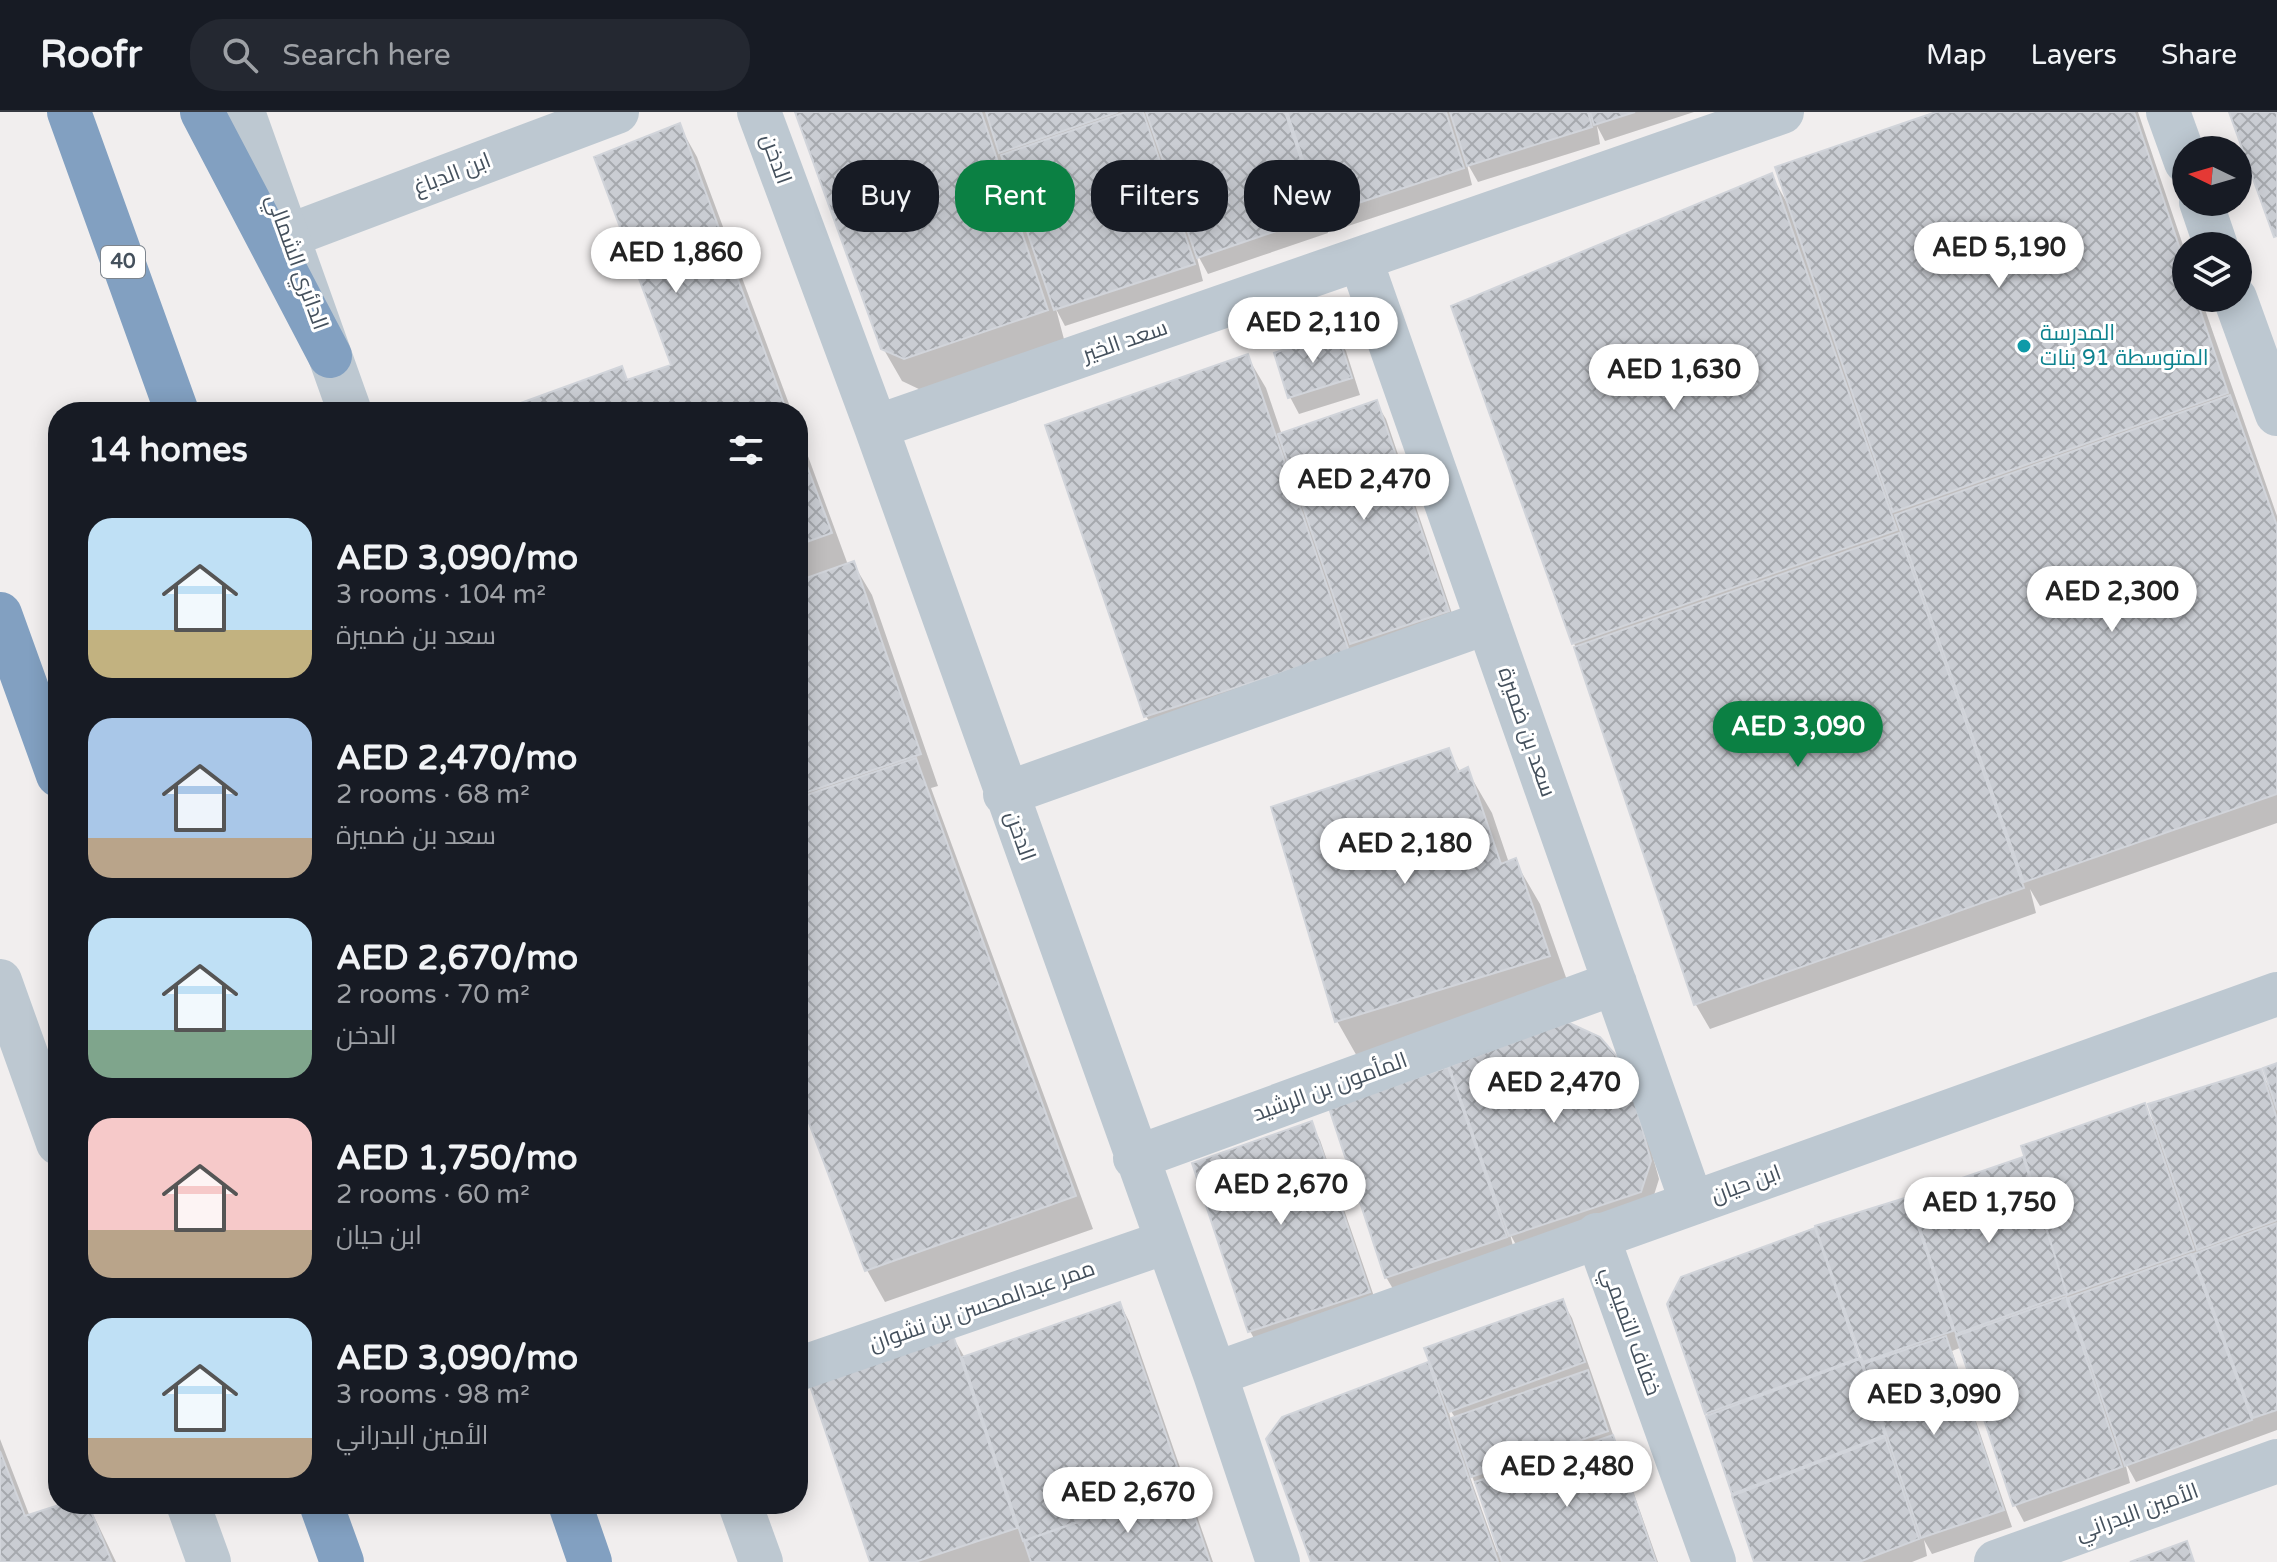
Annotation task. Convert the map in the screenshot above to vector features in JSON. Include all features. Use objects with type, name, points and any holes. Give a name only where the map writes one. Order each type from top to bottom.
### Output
[{"type":"highway","name":"40","points":[[69,112],[173,402]]},
{"type":"highway","points":[[202,112],[330,356]]},
{"type":"highway","points":[[0,614],[48,747]]},
{"type":"highway","points":[[325,1514],[342,1562]]},
{"type":"highway","points":[[573,1514],[590,1562]]},
{"type":"street","name":"الدائري الشمالي","points":[[243,112],[346,402]]},
{"type":"street","name":"ابن الدباغ","points":[[288,236],[617,112]]},
{"type":"street","name":"الدخن","points":[[759,112],[876,427],[1135,1158],[1215,1374],[1278,1562]]},
{"type":"street","name":"سعد الخير","points":[[876,427],[1361,261],[1782,112]]},
{"type":"street","points":[[2168,112],[2177,136]]},
{"type":"street","name":"سعد بن ضميرة","points":[[1361,261],[1692,1203]]},
{"type":"street","points":[[2240,312],[2277,414]]},
{"type":"street","points":[[1005,794],[1488,622]]},
{"type":"street","points":[[0,981],[48,1115]]},
{"type":"street","name":"المأمون بن الرشيد","points":[[1135,1158],[1615,983]]},
{"type":"street","name":"ابن حيان","points":[[1215,1374],[2277,994]]},
{"type":"street","name":"خفاف التميمي","points":[[1597,1235],[1714,1562]]},
{"type":"street","name":"ممر عبدالمحسن بن نشوان","points":[[808,1366],[1166,1242]]},
{"type":"street","name":"الأمين البدراني","points":[[1996,1562],[2277,1461]]},
{"type":"street","points":[[192,1514],[209,1562]]},
{"type":"street","points":[[744,1514],[761,1562]]},
{"type":"building","points":[[795,112],[981,112],[997,160],[955,160],[955,232],[1022,232],[1048,310],[904,359],[881,349],[839,232],[939,232],[939,160],[832,160],[832,214]]},
{"type":"building","points":[[986,112],[1118,112],[999,153]]},
{"type":"building","points":[[1126,112],[1143,112],[1159,160],[1091,160],[1091,232],[1184,232],[1195,264],[1054,310],[1027,232],[1075,232],[1075,160],[1003,160],[1001,155]]},
{"type":"building","points":[[1146,112],[1285,112],[1301,160],[1244,160],[1244,232],[1273,232],[1197,258],[1188,232],[1228,232],[1228,160],[1163,160]]},
{"type":"building","points":[[1287,112],[1446,112],[1464,168],[1360,202],[1360,160],[1303,160]]},
{"type":"building","points":[[1450,112],[1588,112],[1592,127],[1467,166]]},
{"type":"building","points":[[1590,112],[1635,112],[1594,125]]},
{"type":"building","name":"المدرسة المتوسطة 91 بنات","points":[[1936,112],[2134,112],[2174,232],[2172,312],[2201,312],[2228,393],[1893,512],[1775,167]]},
{"type":"building","points":[[2229,112],[2277,112],[2277,236],[2274,237],[2252,176],[2252,136],[2238,136]]},
{"type":"building","points":[[680,123],[783,402],[523,402],[622,366],[627,380],[671,365],[594,157]]},
{"type":"building","points":[[1772,173],[1897,530],[1572,644],[1451,306]]},
{"type":"building","points":[[1337,332],[1352,378],[1288,398],[1274,353]]},
{"type":"building","points":[[1248,354],[1349,651],[1144,717],[1045,425]]},
{"type":"building","points":[[2230,395],[2277,526],[2277,794],[2024,882],[1895,515]]},
{"type":"building","points":[[1377,400],[1449,611],[1350,644],[1278,434]]},
{"type":"building","points":[[808,469],[832,533],[808,541]]},
{"type":"building","points":[[1899,533],[2024,888],[1694,1005],[1574,647]]},
{"type":"building","points":[[854,561],[921,754],[808,792],[808,577]]},
{"type":"building","points":[[1449,748],[1458,772],[1468,767],[1501,864],[1516,858],[1550,956],[1335,1022],[1271,807]]},
{"type":"building","points":[[916,758],[1076,1196],[865,1271],[808,1120],[808,795]]},
{"type":"building","points":[[1567,1022],[1600,1037],[1625,1066],[1651,1161],[1641,1192],[1509,1236],[1449,1066]]},
{"type":"building","points":[[2277,1063],[2277,1110],[2263,1068]]},
{"type":"building","points":[[1448,1067],[1507,1237],[1385,1278],[1329,1108]]},
{"type":"building","points":[[2261,1069],[2277,1119],[2277,1220],[2197,1250],[2148,1104]]},
{"type":"building","points":[[2145,1103],[2194,1250],[2067,1295],[2021,1146]]},
{"type":"building","points":[[1312,1121],[1370,1292],[1248,1332],[1192,1163]]},
{"type":"building","points":[[2023,1157],[2067,1294],[1956,1334],[1909,1196]]},
{"type":"building","points":[[1908,1197],[1953,1331],[1863,1362],[1815,1226]]},
{"type":"building","points":[[2277,1223],[2277,1410],[2253,1418],[2193,1254]]},
{"type":"building","points":[[1815,1228],[1859,1358],[1705,1414],[1667,1304],[1681,1277]]},
{"type":"building","points":[[2191,1254],[2252,1420],[2125,1466],[2068,1298]]},
{"type":"building","points":[[2066,1297],[2122,1467],[2013,1506],[1956,1336]]},
{"type":"building","points":[[1563,1299],[1585,1362],[1449,1412],[1424,1348]]},
{"type":"building","points":[[1120,1302],[1183,1484],[1023,1541],[962,1357]]},
{"type":"building","points":[[951,1329],[1017,1528],[915,1562],[870,1562],[808,1377]]},
{"type":"building","points":[[1946,1336],[2004,1510],[1921,1538],[1863,1364]]},
{"type":"building","points":[[1860,1359],[1885,1435],[1732,1494],[1706,1416]]},
{"type":"building","points":[[1428,1362],[1498,1562],[1311,1562],[1266,1439],[1282,1417]]},
{"type":"building","points":[[1588,1370],[1608,1431],[1471,1477],[1451,1418]]},
{"type":"building","points":[[1613,1435],[1656,1562],[1502,1562],[1475,1482]]},
{"type":"building","points":[[1885,1437],[1919,1539],[1859,1562],[1754,1562],[1732,1496]]},
{"type":"building","points":[[0,1451],[25,1516],[48,1509],[48,1514],[92,1514],[112,1562],[0,1562]]},
{"type":"building","points":[[1184,1485],[1210,1562],[1031,1562],[1024,1541]]},
{"type":"building","points":[[2187,1541],[2194,1562],[2130,1562]]},
{"type":"place","name":"المدرسة المتوسطة 91 بنات","points":[[2024,346]]}]
